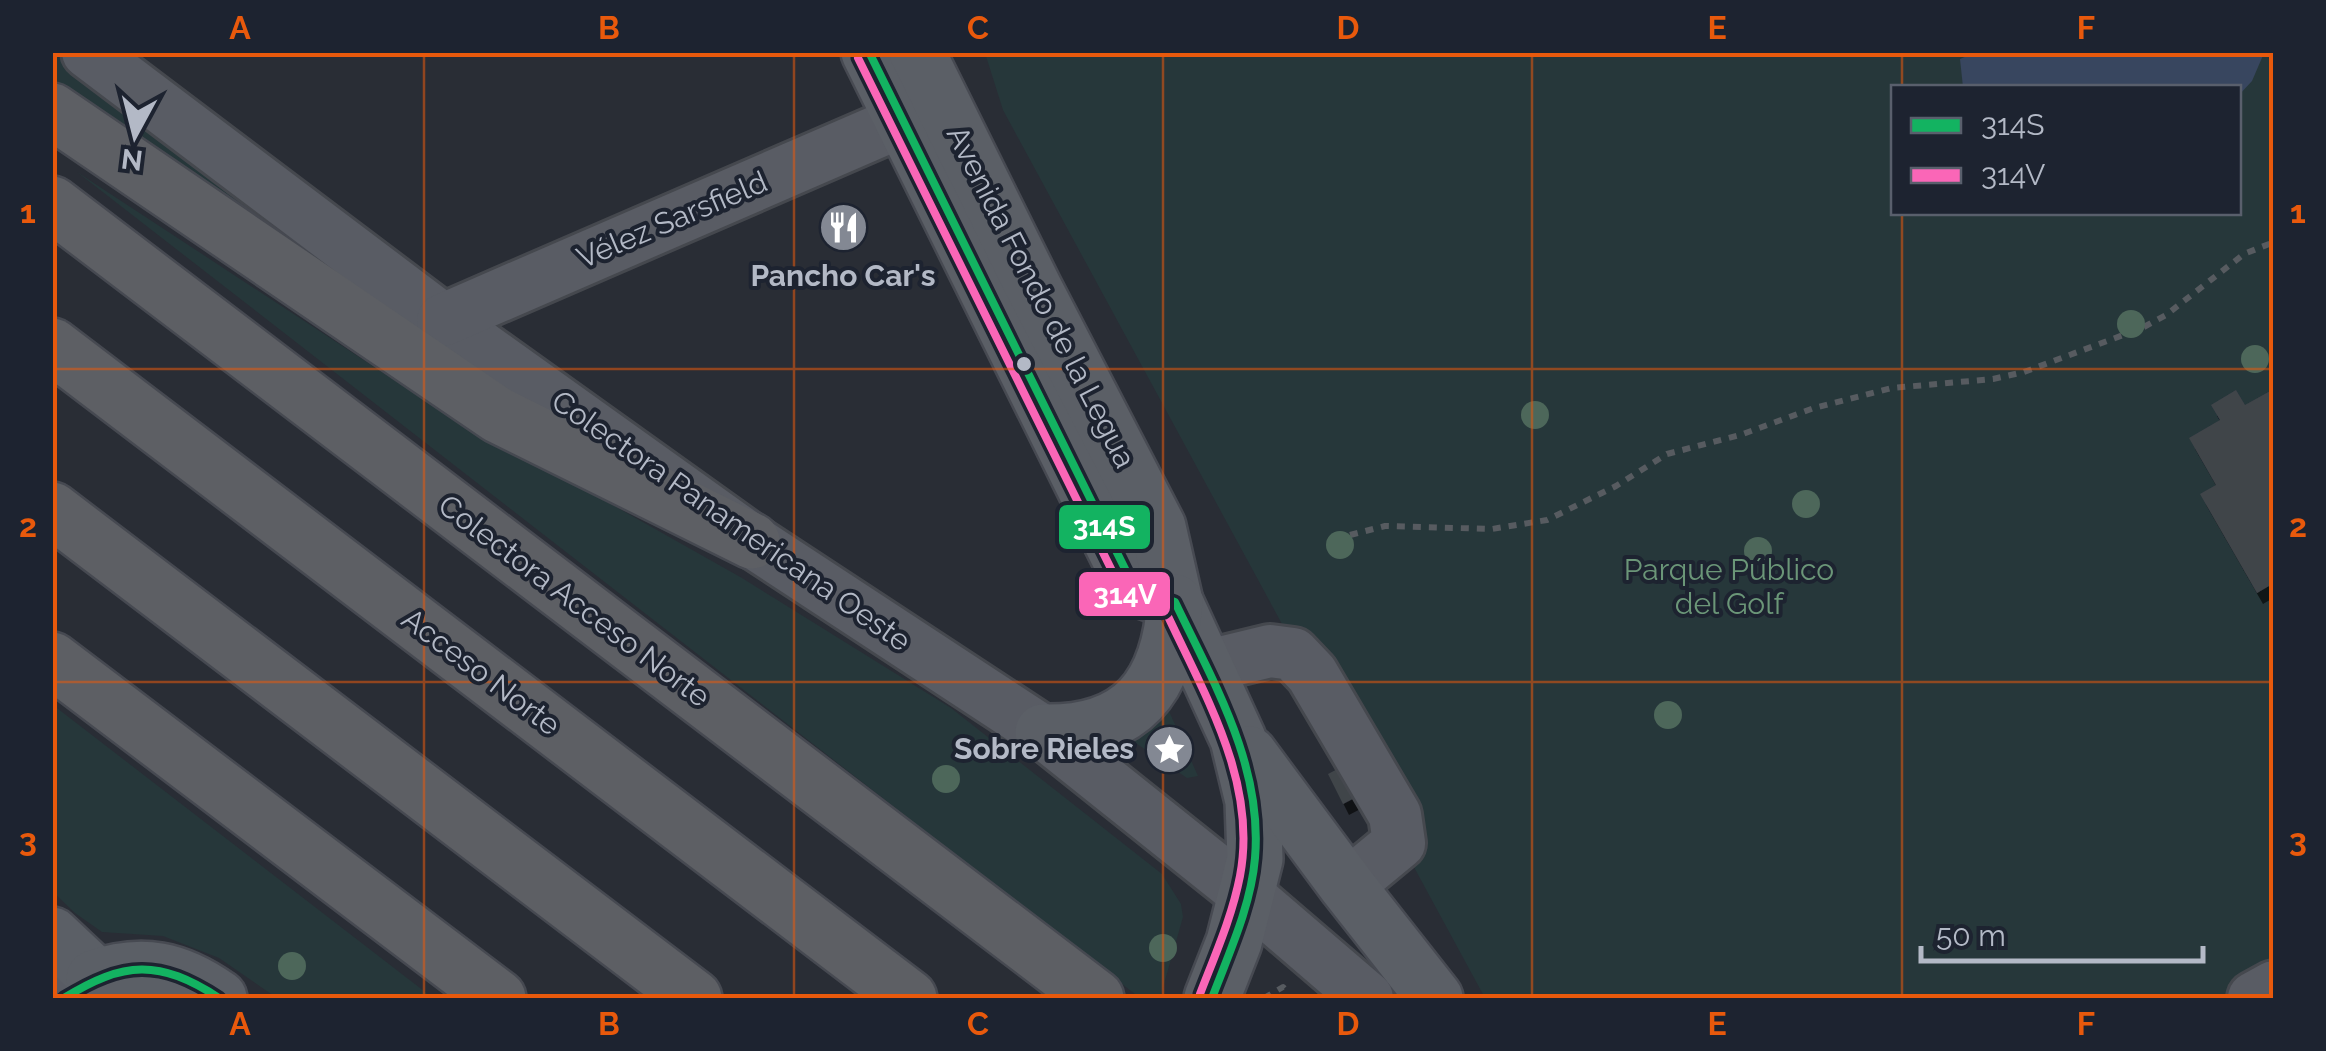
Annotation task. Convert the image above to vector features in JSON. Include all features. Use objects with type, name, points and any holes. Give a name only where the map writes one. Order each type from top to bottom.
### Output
[{"type":"highway","points":[[52,111],[498,415],[752,541]]},
{"type":"highway","name":"Colectora Acceso Norte","points":[[52,204],[1096,998]]},
{"type":"highway","name":"Acceso Norte","points":[[52,346],[910,998]]},
{"type":"highway","points":[[52,510],[694,998]]},
{"type":"highway","points":[[52,660],[498,998]]},
{"type":"main road","name":"Avenida Fondo de la Legua","points":[[868,52],[921,78],[1034,288],[1158,527],[1175,602],[1238,740],[1253,800],[1255,859],[1234,942],[1212,998]]},
{"type":"main road","points":[[1043,732],[1091,728],[1118,717],[1141,699],[1170,650],[1175,602]]},
{"type":"main road","points":[[1238,740],[1435,998]]},
{"type":"main road","points":[[52,935],[92,991],[120,969],[150,968],[182,978],[219,998]]},
{"type":"street","name":"Colectora Panamericana Oeste","points":[[94,55],[442,320],[752,541],[1043,732],[1247,895],[1366,998]]},
{"type":"street","name":"Vélez Sarsfield","points":[[442,320],[921,78]]},
{"type":"street","points":[[1204,666],[1270,652],[1293,654],[1312,674],[1395,816],[1399,843],[1346,886]]},
{"type":"street","points":[[2254,998],[2274,988]]},
{"type":"path","points":[[1350,534],[1385,526],[1492,529],[1548,520],[1616,486],[1667,454],[1740,435],[1814,408],[1892,388],[1994,379],[2024,372],[2142,328],[2166,315],[2244,254],[2274,242]]},
{"type":"path","points":[[1264,998],[1283,987]]},
{"type":"green space","points":[[53,53],[426,333],[53,86]]},
{"type":"green space","name":"Parque Público del Golf","points":[[985,53],[2273,53],[2273,998],[1485,998],[1003,110]]},
{"type":"green space","points":[[77,172],[414,393],[742,578],[951,708],[1162,874],[1181,904],[1183,917],[1160,998],[1140,998]]},
{"type":"green space","points":[[52,705],[433,998],[277,998],[219,958],[163,936],[102,932],[75,913],[53,892]]},
{"type":"green space","points":[[1168,709],[1198,776],[1187,778],[1124,735],[1155,721]]},
{"type":"water","points":[[1974,52],[2264,53],[2252,81],[2241,93],[2241,85],[1963,85],[1960,59]]},
{"type":"building","points":[[2236,390],[2245,405],[2272,390],[2274,393],[2274,583],[2257,593],[2200,494],[2216,485],[2189,438],[2220,420],[2211,405]]},
{"type":"building","points":[[1349,763],[1364,793],[1343,804],[1328,774]]},
{"type":"transit line","name":"314S","points":[[869,52],[1134,587],[1175,602],[1232,725],[1251,790],[1255,858],[1244,912],[1212,998]]},
{"type":"transit line","name":"314V","points":[[858,58],[1123,593],[1166,612],[1224,740],[1235,773],[1244,841],[1232,906],[1200,994]]},
{"type":"transit line","name":"314S","points":[[64,998],[105,977],[142,969],[178,976],[219,998]]},
{"type":"place","name":"Pancho Car's","points":[[843,227]]},
{"type":"place","name":"Sobre Rieles","points":[[1169,749]]}]
